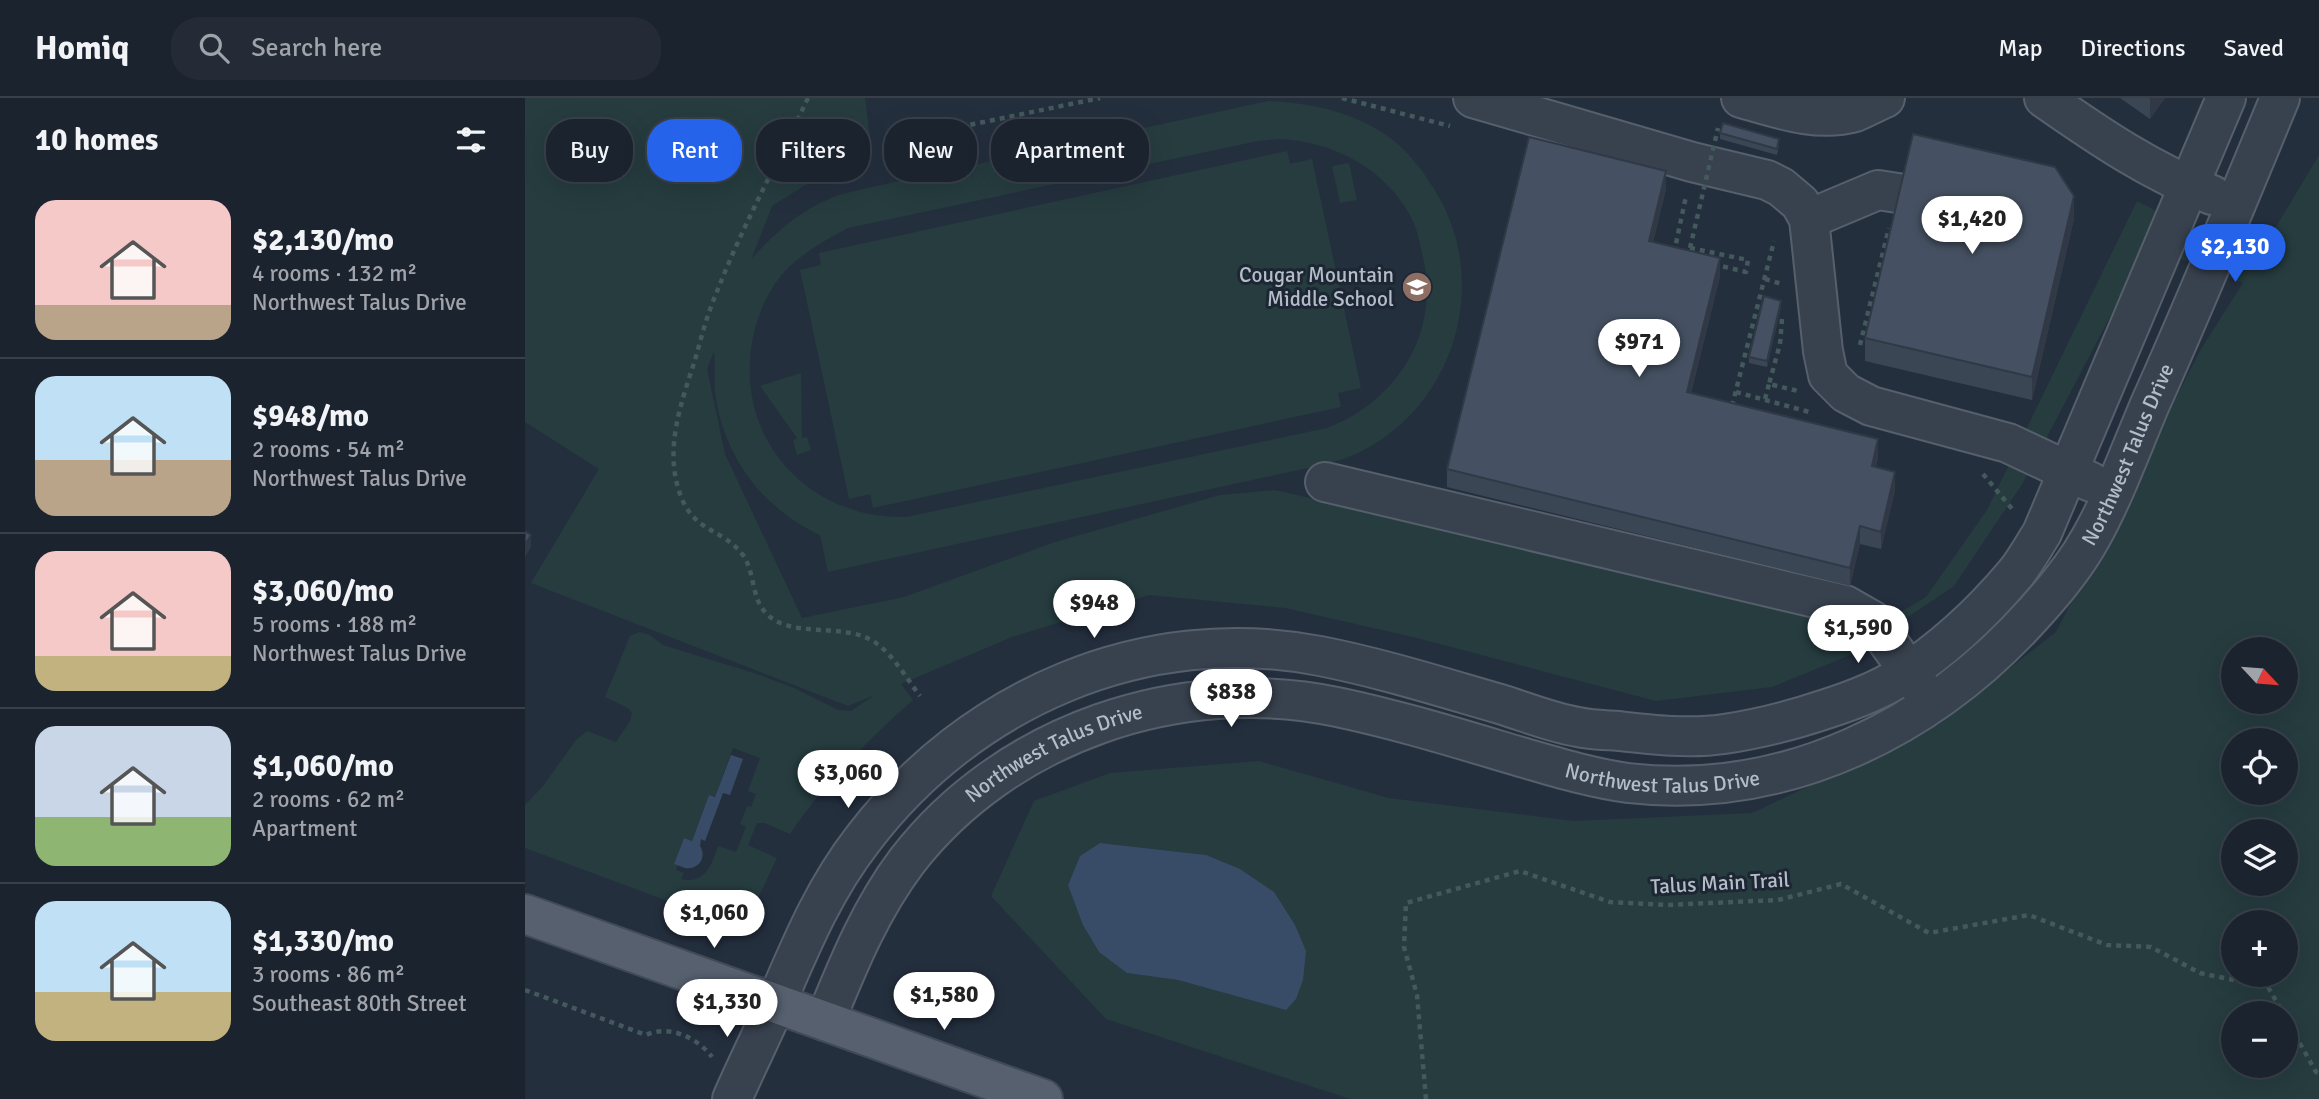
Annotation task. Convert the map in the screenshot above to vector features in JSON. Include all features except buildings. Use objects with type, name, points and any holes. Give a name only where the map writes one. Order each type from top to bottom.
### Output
[{"type":"main road","points":[[525,914],[1043,1099]]},
{"type":"street","points":[[1741,98],[1809,115],[1834,116],[1855,111],[1885,98]]},
{"type":"street","points":[[2044,98],[2120,149],[2188,186],[2237,204]]},
{"type":"street","name":"Northwest Talus Drive","points":[[732,1099],[816,911],[832,882],[865,835],[892,803],[954,746],[991,720],[1049,688],[1103,668],[1189,650],[1276,649],[1323,657],[1427,683],[1577,727],[1661,735],[1721,735],[1788,721],[1850,702],[1909,671],[1949,640],[2016,573],[2042,533],[2226,98]]},
{"type":"street","name":"Northwest Talus Drive","points":[[825,1021],[871,916],[929,835],[965,801],[1003,772],[1066,737],[1122,716],[1193,701],[1240,698],[1294,700],[1368,715],[1572,772],[1627,783],[1685,785],[1738,782],[1795,769],[1863,744],[1906,722],[1950,692],[2000,649],[2066,576],[2091,537],[2237,204],[2280,98]]},
{"type":"street","points":[[1468,114],[1692,162],[1767,180],[1781,187],[1800,203],[1792,225],[1828,375],[1846,393],[1871,406],[2008,443],[2111,492]]},
{"type":"street","points":[[1792,225],[1878,190],[1897,208]]},
{"type":"street","points":[[1325,482],[1845,605],[1873,621],[1932,704]]},
{"type":"path","points":[[808,98],[716,294],[679,409],[673,451],[675,472],[680,494],[698,523],[727,540],[744,556],[766,614],[794,627],[845,632],[875,643],[920,696]]},
{"type":"path","points":[[977,123],[1100,98]]},
{"type":"path","points":[[1342,98],[1468,114]]},
{"type":"path","points":[[1710,264],[1746,272],[1748,260],[1690,248],[1718,128]]},
{"type":"path","points":[[1686,258],[1674,255],[1688,189]]},
{"type":"path","points":[[1701,192],[1714,196]]},
{"type":"path","points":[[1859,348],[1897,208]]},
{"type":"path","points":[[1730,412],[1775,240],[1792,225]]},
{"type":"path","points":[[1765,279],[1784,284],[1783,296]]},
{"type":"path","points":[[1765,399],[1780,344],[1782,308]]},
{"type":"path","points":[[1769,384],[1798,392]]},
{"type":"path","points":[[1794,407],[1798,392],[1806,387]]},
{"type":"path","name":"Talus Main Trail","points":[[1426,1099],[1417,995],[1404,947],[1406,903],[1520,871],[1610,902],[1666,905],[1778,900],[1841,884],[1929,933],[2029,915],[2107,944],[2151,947],[2200,973],[2268,987],[2276,1001]]},
{"type":"path","points":[[525,989],[646,1035],[657,1030],[686,1037],[703,1045],[713,1058]]},
{"type":"path","name":"Talus Main Trail","points":[[2298,1040],[2319,1073]]},
{"type":"green space","points":[[525,98],[865,98],[868,119],[756,119],[756,182],[810,182],[772,206],[752,258],[805,211],[845,193],[896,182],[977,182],[977,164],[991,161],[991,182],[1065,182],[848,228],[823,242],[786,270],[774,285],[761,310],[753,337],[750,374],[754,408],[766,438],[785,465],[808,487],[837,504],[870,514],[906,517],[1327,428],[1353,416],[1375,400],[1394,381],[1409,359],[1420,335],[1426,309],[1427,281],[1413,221],[1387,184],[1355,160],[1337,152],[1318,145],[1279,139],[1149,164],[1149,127],[1268,101],[1312,106],[1367,124],[1397,143],[1432,185],[1453,229],[1461,266],[1461,304],[1454,340],[1439,375],[1418,406],[1391,433],[1358,453],[1333,462],[828,572],[820,535],[782,512],[751,480],[739,462],[721,421],[716,399],[714,351],[707,369],[725,454],[802,618],[904,597],[1055,542],[1220,495],[1275,490],[1844,621],[1854,640],[1926,597],[1987,510],[2137,201],[2255,262],[2319,155],[2319,1099],[1350,1099],[1106,1019],[991,896],[1034,801],[1110,773],[1259,761],[1389,798],[1574,821],[1752,813],[1937,725],[2056,632],[2201,349],[2243,283],[2147,246],[2023,483],[1954,586],[1853,654],[1772,687],[1656,701],[1417,638],[1285,608],[1149,595],[1012,637],[901,684],[913,700],[847,763],[817,797],[790,834],[764,823],[757,823],[748,845],[777,858],[752,911],[740,917],[700,913],[525,848],[525,805],[543,786],[576,740],[587,731],[616,742],[630,721],[632,713],[628,708],[605,697],[630,636],[639,632],[650,635],[663,645],[794,688],[838,710],[851,711],[875,695],[848,706],[531,583],[599,469],[525,422]],"holes":[[[733,748],[760,758],[748,791],[756,794],[751,807],[747,806],[740,824],[746,827],[736,852],[718,846],[710,866],[702,876],[696,879],[681,879],[684,873],[676,870],[678,865],[674,864],[684,838],[692,841],[709,795],[715,797]],[[1100,843],[1206,855],[1285,1009],[1178,980],[1128,973],[1068,885],[1080,856]]]},
{"type":"green space","points":[[1287,151],[1290,164],[1312,159],[1361,388],[1338,393],[1341,407],[873,508],[870,494],[849,499],[800,270],[821,265],[819,253]]},
{"type":"green space","points":[[1349,163],[1357,200],[1340,203],[1332,166]]},
{"type":"green space","points":[[801,373],[802,438],[807,437],[811,450],[797,455],[793,441],[797,438],[760,386]]},
{"type":"water","points":[[731,755],[743,759],[730,795],[723,793],[705,841],[701,839],[703,854],[700,862],[690,868],[674,864],[684,838],[692,841],[709,795],[715,797]]},
{"type":"water","points":[[1100,843],[1206,855],[1240,869],[1274,892],[1295,925],[1306,951],[1303,980],[1296,999],[1286,1010],[1178,980],[1127,973],[1099,952],[1083,925],[1068,885],[1080,856]]},
{"type":"place","name":"Cougar Mountain Middle School","points":[[1417,287]]}]
